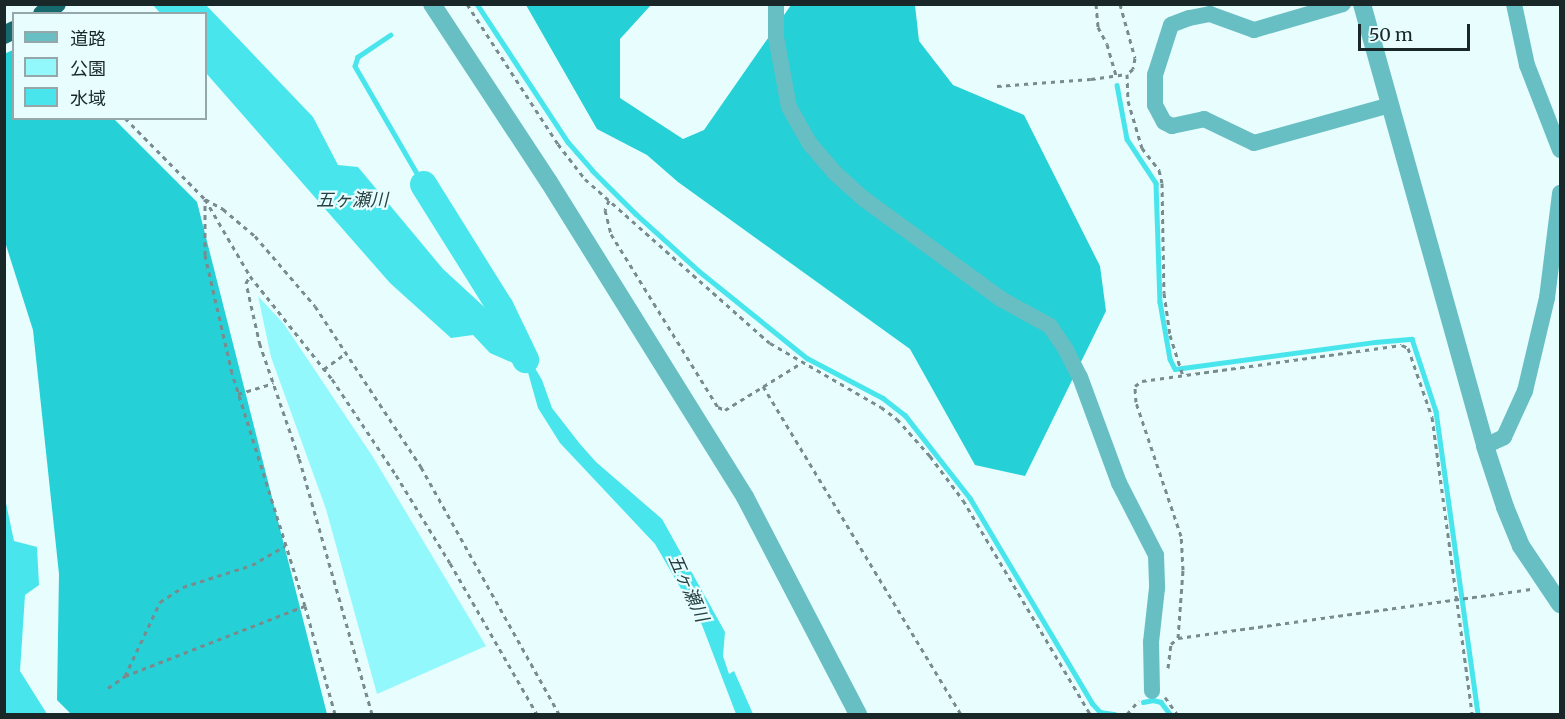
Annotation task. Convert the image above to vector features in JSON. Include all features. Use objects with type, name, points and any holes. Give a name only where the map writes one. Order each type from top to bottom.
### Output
[{"type":"street","points":[[432,4],[555,191],[745,497],[858,714]]},
{"type":"street","points":[[776,4],[776,38],[789,107],[810,144],[835,173],[864,199],[1001,299],[1050,326],[1066,350],[1080,377],[1119,483],[1156,555],[1157,588],[1151,642],[1159,689]]},
{"type":"street","points":[[1343,4],[1254,30],[1210,14],[1188,18],[1171,25],[1155,75],[1155,105],[1164,122],[1172,126],[1204,119],[1254,143],[1390,105]]},
{"type":"street","points":[[1362,4],[1485,446],[1521,546],[1546,587],[1560,604]]},
{"type":"street","points":[[1514,4],[1527,65],[1560,150]]},
{"type":"street","points":[[1485,446],[1504,438],[1525,392],[1547,298],[1560,193]]},
{"type":"path","points":[[467,4],[558,144],[585,179],[770,344],[881,407],[897,420],[930,456],[963,500],[1090,714]]},
{"type":"path","points":[[1096,4],[1098,27],[1107,44],[1116,75]]},
{"type":"path","points":[[997,86],[1127,74],[1133,69],[1135,58],[1120,4]]},
{"type":"path","points":[[1127,74],[1128,101],[1134,125],[1142,148],[1159,170],[1162,183],[1164,293],[1170,335],[1183,376]]},
{"type":"path","points":[[127,120],[205,199],[250,276],[324,369],[432,534],[537,714]]},
{"type":"path","points":[[205,199],[223,209],[255,236],[315,306],[421,467],[560,714]]},
{"type":"path","points":[[205,199],[205,255],[238,394],[305,606],[335,714]]},
{"type":"path","points":[[609,200],[605,210],[611,234],[717,407],[725,410],[801,363]]},
{"type":"path","points":[[250,276],[246,283],[258,335],[299,458],[372,714]]},
{"type":"path","points":[[1178,638],[1183,570],[1181,536],[1136,402],[1135,386],[1142,381],[1402,345],[1408,348],[1432,417],[1472,714]]},
{"type":"path","points":[[324,369],[346,353]]},
{"type":"path","points":[[238,394],[273,383]]},
{"type":"path","points":[[763,386],[961,714]]},
{"type":"path","points":[[125,676],[160,602],[183,587],[252,565],[285,546]]},
{"type":"path","points":[[1167,677],[1171,644],[1178,638],[1546,587]]},
{"type":"path","points":[[108,688],[125,676],[305,606]]},
{"type":"path","points":[[1127,714],[1136,703],[1159,689],[1178,714]]},
{"type":"green space","points":[[258,296],[284,324],[373,457],[486,646],[377,694],[326,509],[271,357]]},
{"type":"shaded area","points":[[526,5],[651,5],[620,39],[620,98],[683,139],[704,130],[791,5],[915,5],[919,41],[953,85],[1024,115],[1100,266],[1106,311],[1025,476],[975,465],[910,349],[678,182],[647,155],[597,129]]},
{"type":"shaded area","points":[[12,50],[12,120],[115,120],[197,202],[327,714],[71,714],[57,700],[59,574],[33,330],[5,242],[4,54]]},
{"type":"water","name":"五ヶ瀬川","points":[[153,5],[206,5],[313,117],[338,165],[358,167],[443,269],[494,316],[529,358],[542,380],[552,408],[580,444],[596,462],[662,519],[725,632],[723,656],[729,674],[734,671],[753,714],[736,714],[702,625],[655,544],[560,443],[538,408],[527,369],[490,353],[473,335],[451,338],[390,283],[207,74],[207,12],[159,12]]},
{"type":"water","points":[[5,453],[6,503],[14,541],[37,547],[39,585],[25,595],[20,671],[47,714],[5,714]]},
{"type":"waterway","points":[[477,4],[568,142],[636,214],[699,271],[807,358],[883,398],[905,415],[970,498],[1092,703],[1100,712],[1115,714]]},
{"type":"waterway","points":[[391,35],[358,57],[355,66],[423,184]]},
{"type":"waterway","points":[[1117,85],[1127,139],[1156,183],[1160,302],[1170,359],[1175,369],[1412,339],[1436,411],[1478,714]]},
{"type":"waterway","points":[[423,184],[500,307],[525,359]]},
{"type":"waterway","points":[[1143,702],[1153,700],[1161,702],[1170,714]]}]
